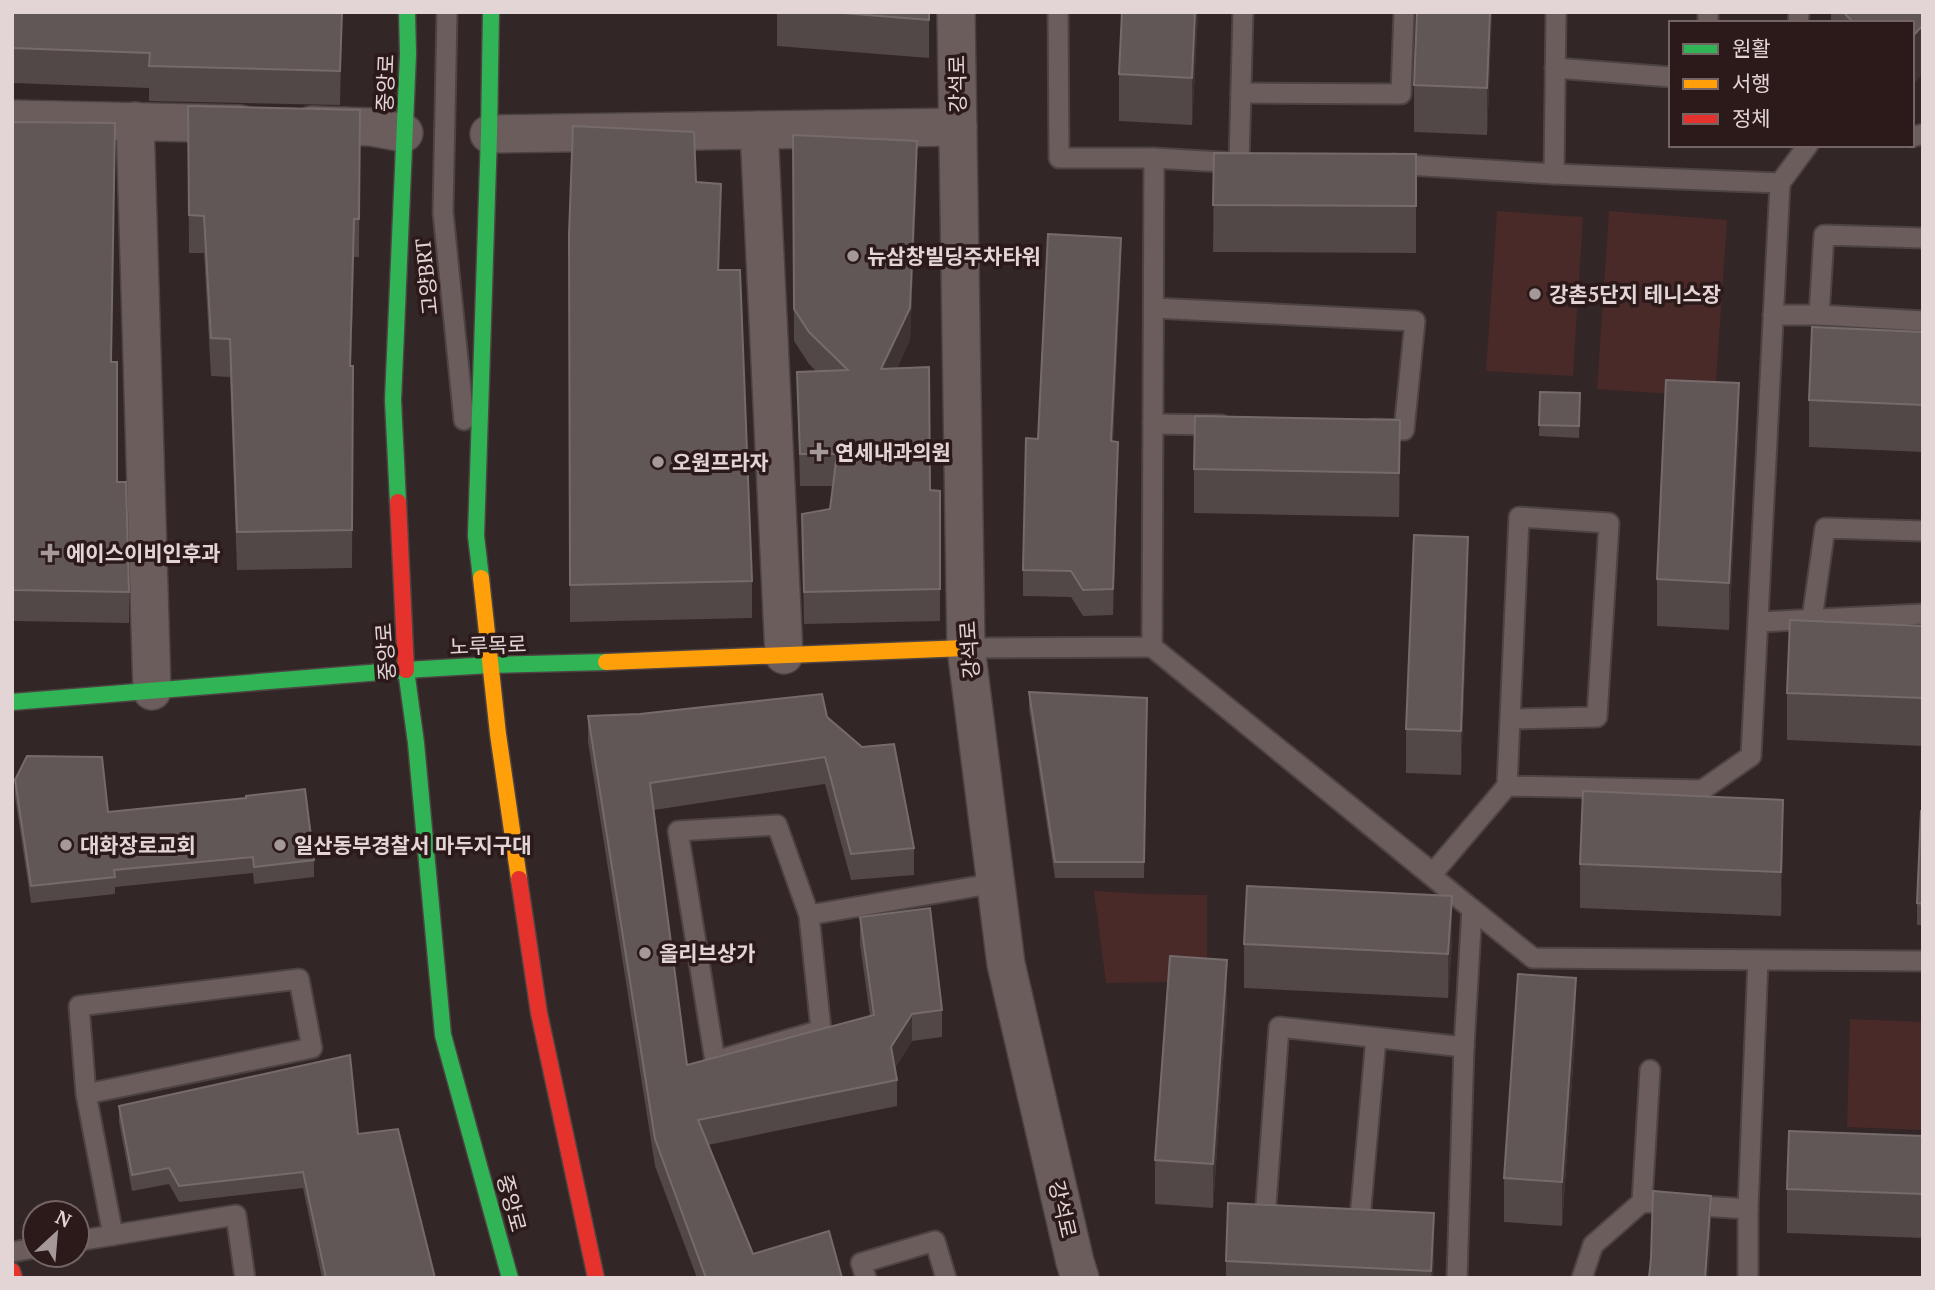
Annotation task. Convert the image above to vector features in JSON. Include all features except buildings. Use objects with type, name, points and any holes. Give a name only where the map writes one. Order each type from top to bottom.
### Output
[{"type":"main road","name":"중앙로","points":[[407,12],[408,54],[393,400],[406,670],[416,743],[443,1035],[510,1278]]},
{"type":"main road","points":[[491,12],[476,536],[498,734],[539,1013],[596,1278]]},
{"type":"main road","name":"노루목로","points":[[12,702],[490,665],[966,648]]},
{"type":"main road","points":[[12,1271],[14,1278]]},
{"type":"street","name":"강석로","points":[[956,12],[966,648],[1006,964],[1080,1278]]},
{"type":"street","points":[[12,119],[371,127],[404,133]]},
{"type":"street","points":[[135,121],[152,691]]},
{"type":"street","points":[[489,134],[958,127]]},
{"type":"street","points":[[759,130],[784,655]]},
{"type":"lane","points":[[408,54],[414,12]]},
{"type":"lane","name":"고양BRT","points":[[447,12],[443,212],[476,536]]},
{"type":"lane","points":[[1058,12],[1059,158],[1154,158],[1246,163],[1241,93],[1244,12]]},
{"type":"lane","points":[[1241,93],[1401,94],[1404,12]]},
{"type":"lane","points":[[1554,174],[1556,12]]},
{"type":"lane","points":[[1555,68],[1669,77]]},
{"type":"lane","points":[[1507,786],[1702,790],[1751,756],[1780,183],[1807,147]]},
{"type":"lane","points":[[1152,646],[1154,158]]},
{"type":"lane","points":[[1372,164],[1780,183]]},
{"type":"lane","points":[[1819,315],[1824,235],[1923,238]]},
{"type":"lane","points":[[1154,308],[1415,321],[1404,430],[1348,428]]},
{"type":"lane","points":[[1773,315],[1923,321]]},
{"type":"lane","points":[[1153,424],[1237,426]]},
{"type":"lane","points":[[966,648],[1152,646],[1433,873],[1507,786],[1519,517],[1609,523],[1597,717],[1510,719]]},
{"type":"lane","points":[[1812,619],[1825,528],[1923,531]]},
{"type":"lane","points":[[1758,622],[1923,614]]},
{"type":"lane","points":[[1152,646],[1533,958],[1923,961]]},
{"type":"lane","points":[[777,825],[808,915],[821,1030],[715,1061],[678,831],[777,825]]},
{"type":"lane","points":[[808,915],[996,883]]},
{"type":"lane","points":[[1464,1278],[1457,1278],[1464,1047],[1472,909]]},
{"type":"lane","points":[[1748,1278],[1748,1209],[1758,960]]},
{"type":"lane","points":[[86,1094],[312,1048],[299,979],[79,1006],[86,1094],[113,1236]]},
{"type":"lane","points":[[1292,1222],[1265,1218],[1279,1027],[1464,1047]]},
{"type":"lane","points":[[1332,1226],[1359,1229],[1376,1038]]},
{"type":"lane","points":[[1642,1202],[1650,1070]]},
{"type":"lane","points":[[1582,1278],[1593,1245],[1642,1202],[1748,1209]]},
{"type":"lane","points":[[91,1239],[236,1215],[245,1278]]},
{"type":"lane","points":[[866,1278],[861,1263],[935,1241],[946,1278]]},
{"type":"shaded area","name":"강촌5단지 테니스장","points":[[1497,211],[1583,217],[1573,376],[1486,371]]},
{"type":"shaded area","points":[[1609,211],[1727,220],[1715,397],[1597,389]]},
{"type":"shaded area","points":[[1094,891],[1207,895],[1207,981],[1106,983]]},
{"type":"shaded area","points":[[1850,1019],[1923,1022],[1923,1130],[1847,1127]]},
{"type":"traffic: fast","points":[[398,502],[393,400],[408,54],[407,12]]},
{"type":"traffic: fast","points":[[481,578],[476,536],[491,12]]},
{"type":"traffic: fast","points":[[12,702],[406,670],[606,662]]},
{"type":"traffic: fast","points":[[406,670],[416,743],[443,1035],[510,1278]]},
{"type":"traffic: slow","points":[[481,578],[498,734],[519,879]]},
{"type":"traffic: slow","points":[[606,662],[966,648]]},
{"type":"traffic: jam","points":[[398,502],[406,670]]},
{"type":"traffic: jam","points":[[519,879],[539,1013],[596,1278]]},
{"type":"traffic: jam","points":[[12,1271],[14,1278]]},
{"type":"place","name":"뉴삼창빌딩주차타워","points":[[853,256]]},
{"type":"place","name":"강촌5단지 테니스장","points":[[1535,294]]},
{"type":"place","name":"연세내과의원","points":[[819,452]]},
{"type":"place","name":"오원프라자","points":[[658,462]]},
{"type":"place","name":"에이스이비인후과","points":[[50,553]]},
{"type":"place","name":"대화장로교회","points":[[66,845]]},
{"type":"place","name":"일산동부경찰서 마두지구대","points":[[280,845]]},
{"type":"place","name":"올리브상가","points":[[645,953]]}]
